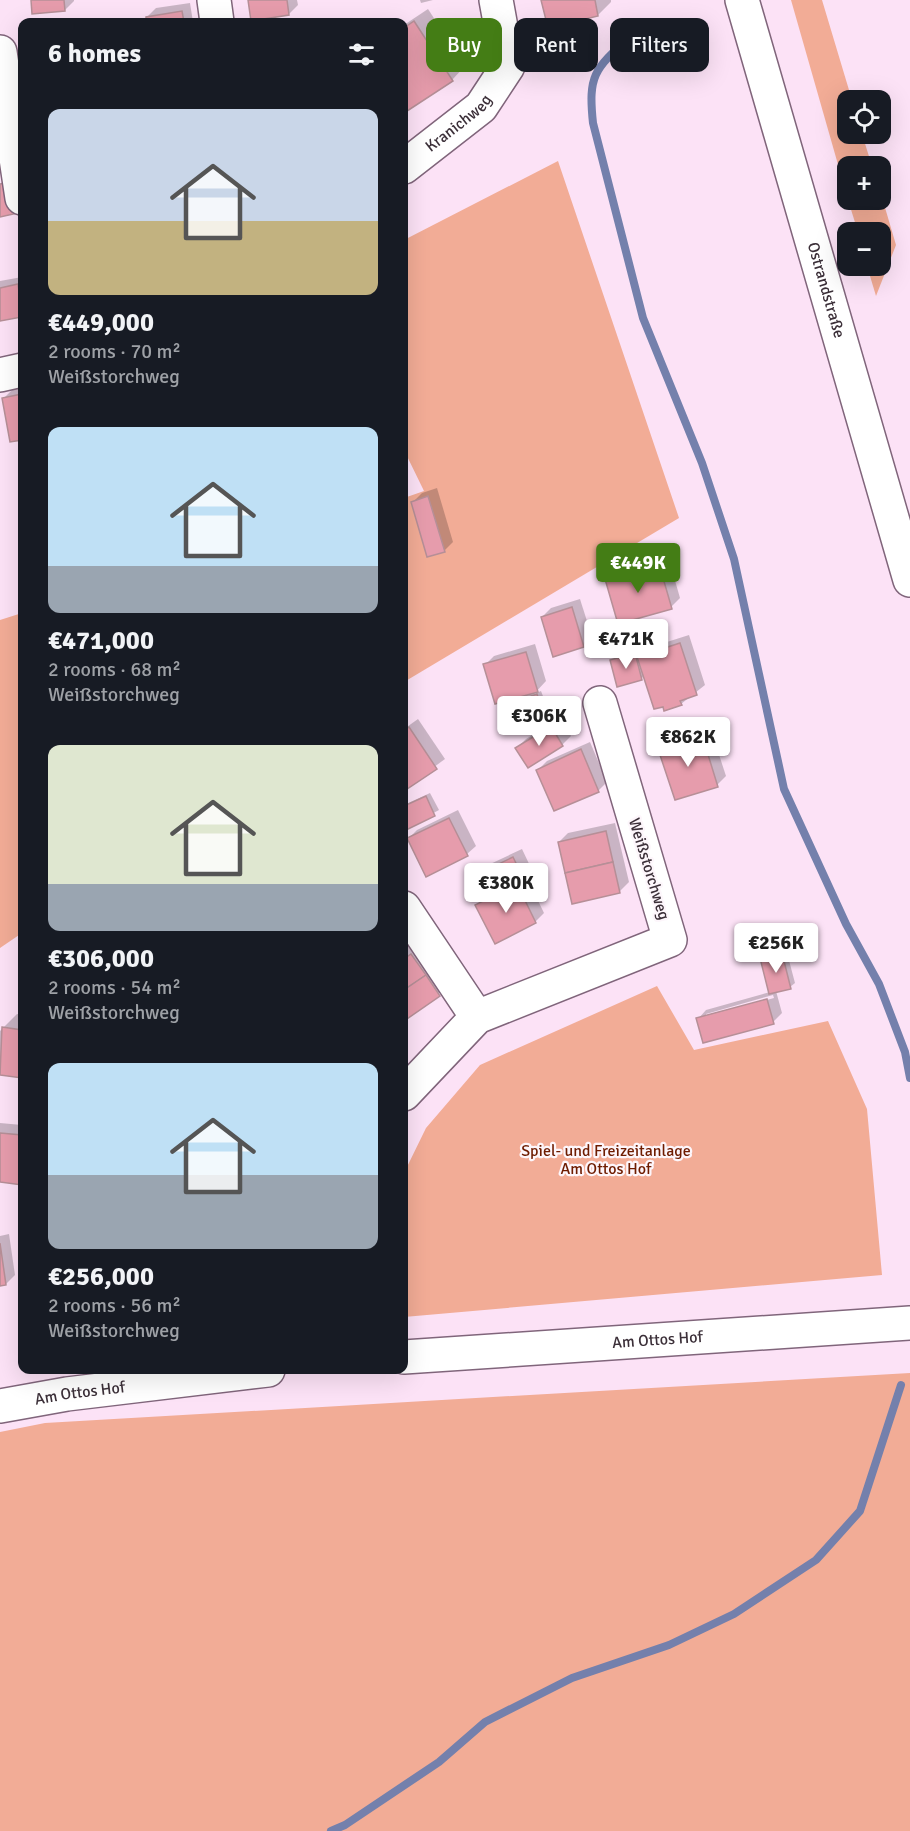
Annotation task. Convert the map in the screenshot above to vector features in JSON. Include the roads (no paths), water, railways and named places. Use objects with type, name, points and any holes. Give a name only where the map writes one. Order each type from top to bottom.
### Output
[{"type":"street","points":[[214,0],[217,18]]},
{"type":"street","name":"Kranichweg","points":[[408,164],[481,107],[508,66],[496,0]]},
{"type":"street","name":"Ostrandstraße","points":[[742,0],[910,580]]},
{"type":"street","points":[[0,52],[7,148],[18,185]]},
{"type":"street","points":[[0,375],[18,371]]},
{"type":"street","name":"Weißstorchweg","points":[[408,1090],[477,1017],[670,940],[600,703]]},
{"type":"street","points":[[408,914],[477,1017]]},
{"type":"street","name":"Am Ottos Hof","points":[[408,1357],[910,1323]]},
{"type":"street","name":"Am Ottos Hof","points":[[0,1406],[67,1394],[234,1374]]},
{"type":"waterway","points":[[610,56],[596,74],[593,84],[593,123],[643,318],[702,463],[734,559],[784,789],[846,924],[879,984],[905,1052],[910,1078]]},
{"type":"waterway","points":[[331,1831],[345,1825],[439,1762],[485,1722],[572,1678],[669,1645],[734,1614],[816,1560],[860,1511],[901,1385]]},
{"type":"park label","name":"Spiel- und Freizeitanlage Am Ottos Hof","points":[[606,1160]]}]
